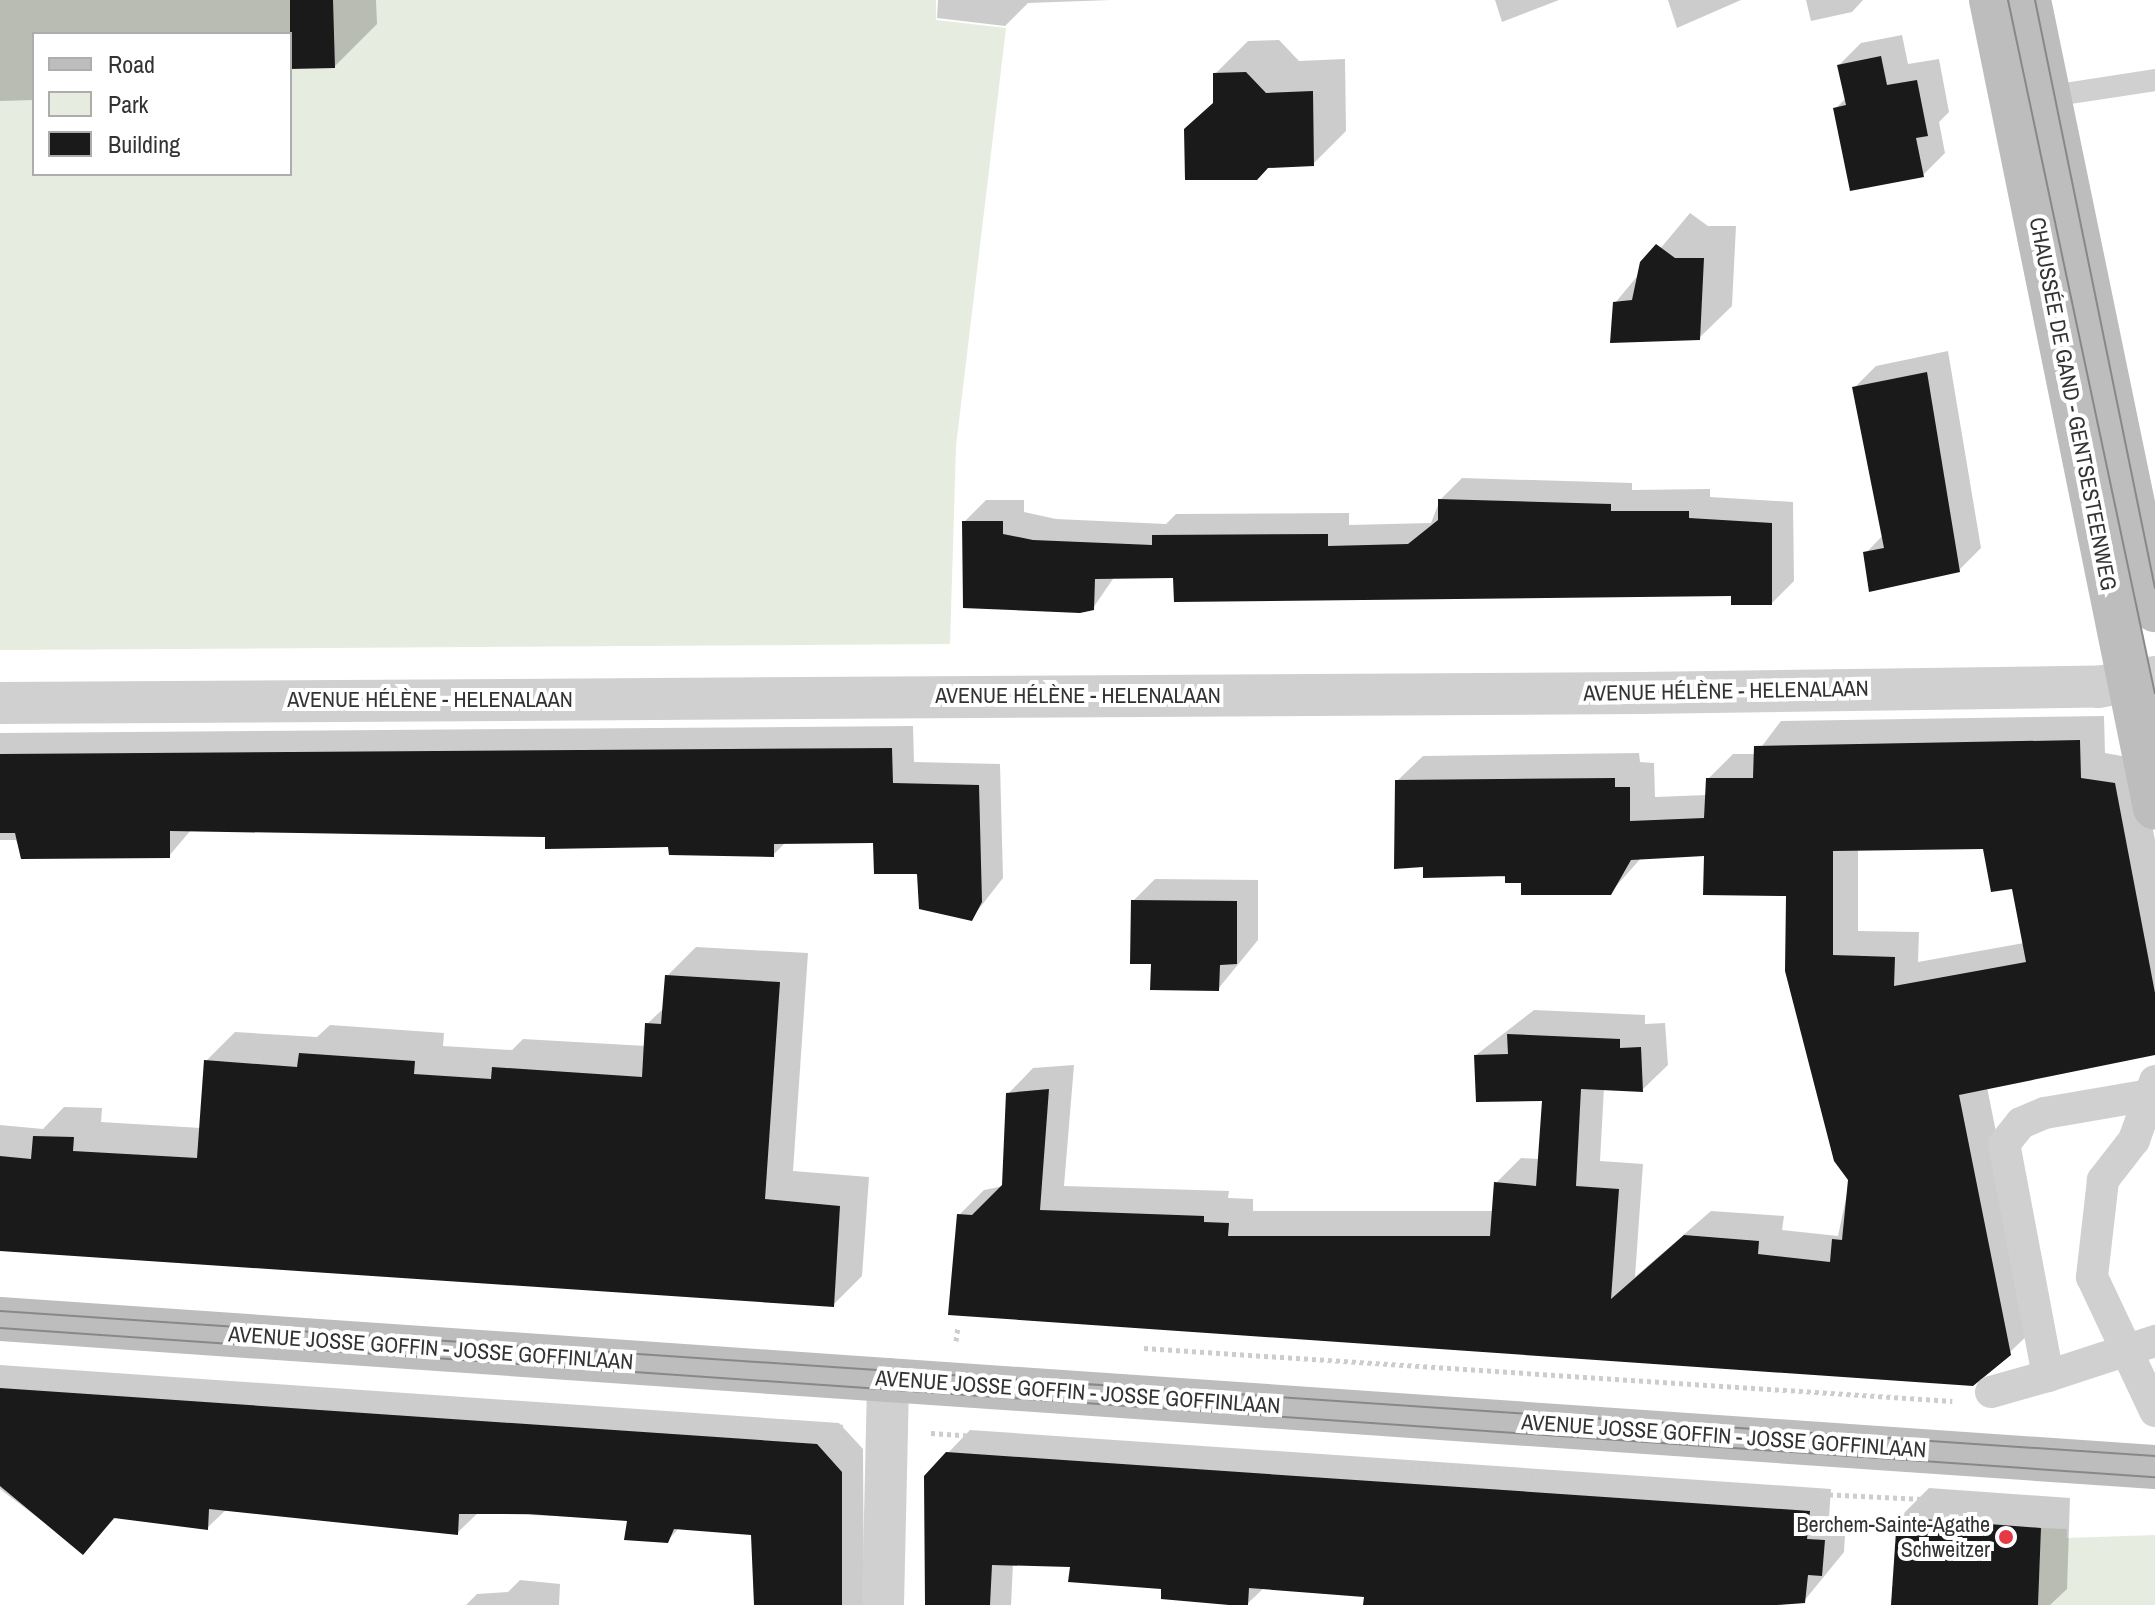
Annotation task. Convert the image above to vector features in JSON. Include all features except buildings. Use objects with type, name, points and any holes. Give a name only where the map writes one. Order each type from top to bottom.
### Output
[{"type":"main road","name":"CHAUSSÉE DE GAND - GENTSESTEENWEG","points":[[1991,0],[2142,680],[2155,808]]},
{"type":"main road","name":"CHAUSSÉE DE GAND - GENTSESTEENWEG","points":[[2029,0],[2155,610]]},
{"type":"main road","name":"AVENUE JOSSE GOFFIN - JOSSE GOFFINLAAN","points":[[0,1319],[2155,1467]]},
{"type":"street","name":"AVENUE HÉLÈNE - HELENALAAN","points":[[0,703],[1641,693],[2142,680]]},
{"type":"street","points":[[2151,1090],[2134,1140],[2103,1180],[2092,1277],[2141,1346],[2155,1411]]},
{"type":"street","points":[[2048,1376],[2004,1144],[2021,1123],[2045,1113],[2151,1090]]},
{"type":"street","points":[[1991,1392],[2141,1346]]},
{"type":"street","points":[[883,1605],[888,1379]]},
{"type":"lane","points":[[2051,96],[2155,80]]},
{"type":"green space","points":[[0,0],[936,0],[936,20],[1006,28],[956,446],[950,644],[0,650]]},
{"type":"green space","points":[[2041,1528],[2067,1529],[2067,1538],[2155,1535],[2155,1605],[2038,1605]]},
{"type":"tram line","points":[[2008,0],[2155,694]]},
{"type":"tram line","points":[[2035,0],[2155,588]]},
{"type":"tram line","points":[[0,1311],[2155,1456]]},
{"type":"tram line","points":[[0,1328],[2155,1477]]},
{"type":"place","name":"Berchem-Sainte-Agathe Schweitzer","points":[[2006,1537]]}]
